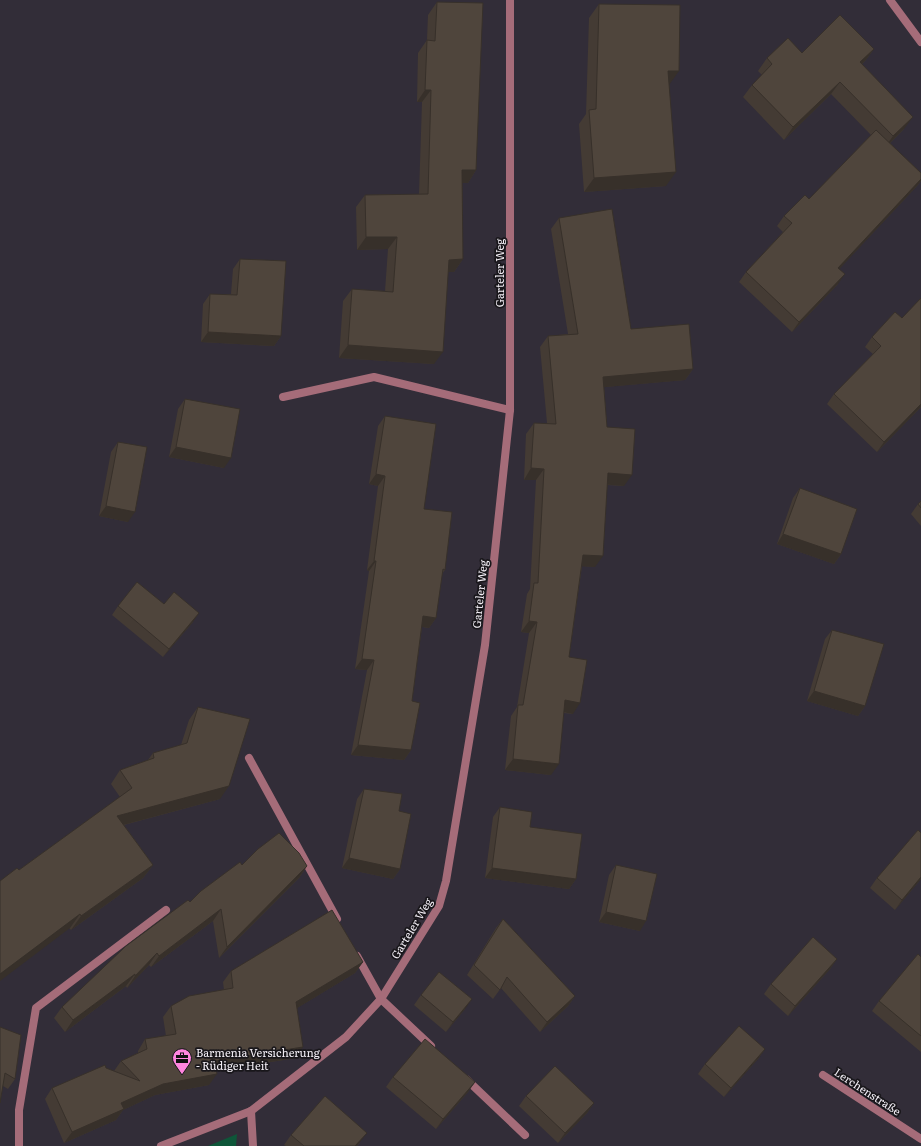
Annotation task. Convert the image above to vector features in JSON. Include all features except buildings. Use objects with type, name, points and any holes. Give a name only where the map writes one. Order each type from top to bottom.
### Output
[{"type":"street","name":"Garteler Weg","points":[[162,1146],[251,1111],[346,1037],[380,999],[439,906],[446,881],[486,645],[510,410],[510,0]]},
{"type":"street","points":[[890,0],[921,42]]},
{"type":"street","points":[[283,397],[374,378],[510,410]]},
{"type":"street","points":[[249,758],[339,923]]},
{"type":"street","points":[[19,1146],[19,1110],[36,1008],[166,910]]},
{"type":"street","points":[[354,951],[380,999],[438,1053]]},
{"type":"street","points":[[462,1075],[525,1135]]},
{"type":"street","name":"Lerchenstraße","points":[[824,1075],[921,1139]]},
{"type":"street","points":[[251,1111],[253,1146]]},
{"type":"green space","points":[[237,1134],[236,1146],[208,1146]]},
{"type":"place","name":"Barmenia Versicherung - Rüdiger Heit","points":[[182,1075]]}]
